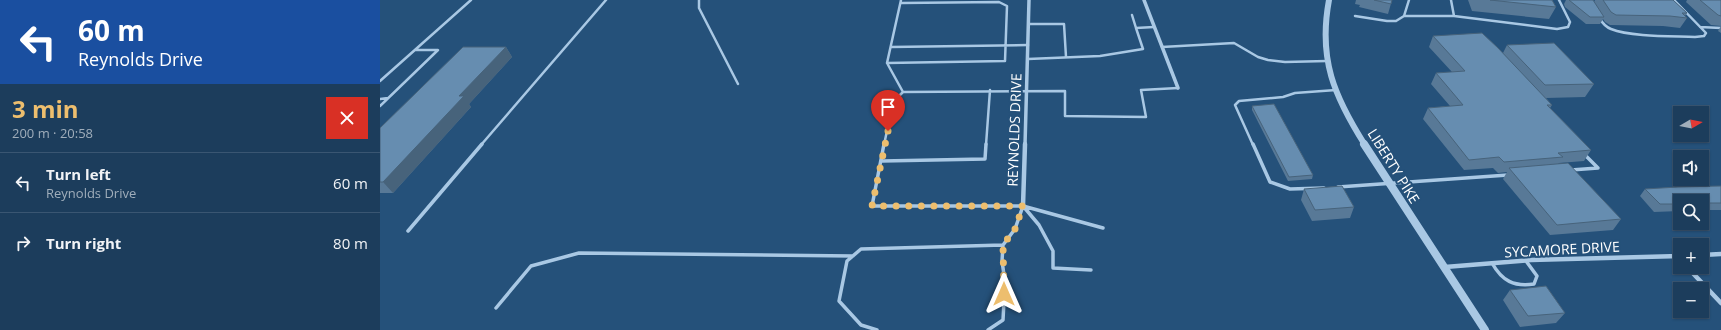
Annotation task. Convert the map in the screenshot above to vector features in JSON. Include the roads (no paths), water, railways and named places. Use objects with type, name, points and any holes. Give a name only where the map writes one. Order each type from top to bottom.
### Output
[{"type":"street","name":"REYNOLDS DRIVE","points":[[1023,206],[1030,0]]},
{"type":"street","points":[[1144,0],[1178,88]]},
{"type":"street","name":"LIBERTY PIKE","points":[[1329,0],[1324,23],[1324,38],[1328,61],[1336,90],[1344,108],[1364,143],[1485,330]]},
{"type":"street","points":[[1709,255],[1721,254]]},
{"type":"street","name":"SYCAMORE DRIVE","points":[[1445,267],[1526,261],[1673,257]]},
{"type":"street","points":[[1694,274],[1721,303]]},
{"type":"lane","points":[[380,81],[471,0]]},
{"type":"lane","points":[[408,231],[606,0]]},
{"type":"lane","points":[[699,0],[699,8],[738,84]]},
{"type":"lane","points":[[1404,16],[1409,0]]},
{"type":"lane","points":[[1451,0],[1454,16]]},
{"type":"lane","points":[[1356,16],[1387,22],[1396,21],[1404,16],[1454,16],[1541,28],[1568,27],[1570,22],[1559,0]]},
{"type":"lane","points":[[1599,18],[1603,24],[1610,29],[1624,33],[1695,37],[1704,36],[1706,33],[1674,0]]},
{"type":"lane","points":[[887,63],[1005,61],[1007,6],[999,2],[901,2],[887,63],[903,92]]},
{"type":"lane","points":[[1672,5],[1680,6]]},
{"type":"lane","points":[[1028,59],[1122,54],[1143,49],[1132,15]]},
{"type":"lane","points":[[1029,24],[1064,24],[1066,57]]},
{"type":"lane","points":[[1136,28],[1154,27]]},
{"type":"lane","points":[[1700,27],[1721,28]]},
{"type":"lane","points":[[1162,47],[1234,43],[1244,47],[1261,58],[1328,61]]},
{"type":"lane","points":[[891,47],[1028,45]]},
{"type":"lane","points":[[380,106],[438,50],[415,50]]},
{"type":"lane","points":[[990,90],[985,159],[882,161],[894,102],[903,92],[990,90],[1065,91],[1065,116],[1146,117],[1140,90],[1178,88]]},
{"type":"lane","points":[[1329,187],[1295,190],[1281,188],[1270,182],[1236,105],[1239,101],[1283,97],[1295,93],[1336,90]]},
{"type":"lane","points":[[380,98],[388,98]]},
{"type":"lane","points":[[1567,170],[1598,168],[1582,151]]},
{"type":"lane","name":"REYNOLDS DRIVE","points":[[882,161],[872,206],[1023,206]]},
{"type":"lane","points":[[1336,187],[1515,174]]},
{"type":"lane","points":[[1023,206],[1103,228]]},
{"type":"lane","points":[[988,330],[1003,320],[1005,282],[1002,261],[1003,245],[1015,229],[1023,206]]},
{"type":"lane","points":[[1023,206],[1039,225],[1053,251],[1053,268],[1091,270]]},
{"type":"lane","points":[[877,330],[861,325],[839,301],[847,261],[860,249],[1003,245]]},
{"type":"lane","points":[[496,308],[531,266],[579,253],[853,256]]},
{"type":"lane","points":[[1492,263],[1496,271],[1509,283],[1518,286],[1534,284],[1537,276],[1526,261]]}]
